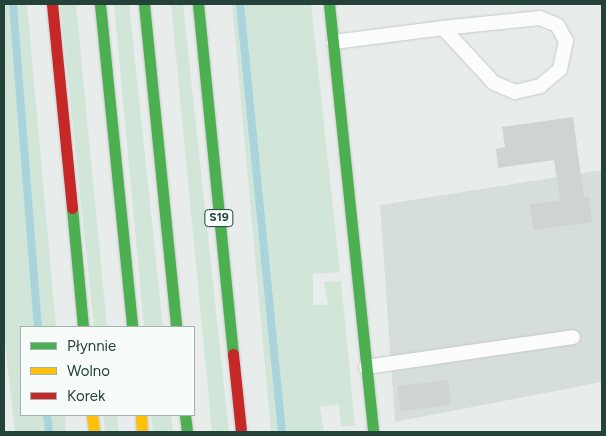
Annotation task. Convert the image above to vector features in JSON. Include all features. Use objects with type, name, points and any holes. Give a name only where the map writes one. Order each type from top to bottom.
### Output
[{"type":"main road","points":[[52,4],[84,326]]},
{"type":"main road","points":[[100,4],[132,326]]},
{"type":"main road","points":[[144,4],[176,326]]},
{"type":"main road","name":"S19","points":[[198,4],[242,432]]},
{"type":"main road","points":[[329,4],[373,432]]},
{"type":"main road","points":[[92,416],[94,432]]},
{"type":"main road","points":[[141,416],[142,432]]},
{"type":"main road","points":[[185,416],[187,432]]},
{"type":"lane","points":[[334,42],[443,28],[540,18],[557,25],[566,41],[560,69],[540,86],[515,92],[488,77],[443,28]]},
{"type":"lane","points":[[366,367],[573,337]]},
{"type":"shaded area","points":[[602,170],[602,382],[395,422],[380,205]]},
{"type":"green space","points":[[4,4],[27,4],[56,326],[20,326],[20,416],[65,416],[66,432],[15,432],[4,334]]},
{"type":"green space","points":[[60,4],[76,4],[107,326],[94,326]]},
{"type":"green space","points":[[114,4],[129,4],[163,326],[144,326]]},
{"type":"green space","points":[[171,4],[183,4],[229,432],[212,432]]},
{"type":"green space","points":[[232,4],[311,4],[340,272],[313,274],[313,305],[328,305],[324,282],[341,281],[355,425],[341,427],[339,404],[320,407],[324,432],[271,432]]},
{"type":"green space","points":[[103,416],[117,416],[119,432],[105,432]]},
{"type":"green space","points":[[151,416],[171,416],[173,432],[153,432]]},
{"type":"building","points":[[573,117],[584,197],[589,197],[592,222],[533,230],[530,205],[560,200],[554,160],[498,168],[496,149],[505,147],[502,127]]},
{"type":"building","points":[[448,380],[451,405],[400,411],[397,386]]},
{"type":"waterway","points":[[13,4],[38,326]]},
{"type":"waterway","points":[[240,4],[282,432]]},
{"type":"waterway","points":[[47,416],[49,432]]},
{"type":"traffic: fast","points":[[100,4],[132,326]]},
{"type":"traffic: fast","points":[[144,4],[176,326]]},
{"type":"traffic: fast","points":[[198,4],[233,354]]},
{"type":"traffic: fast","points":[[329,4],[373,432]]},
{"type":"traffic: fast","points":[[72,208],[83,326]]},
{"type":"traffic: fast","points":[[185,416],[187,432]]},
{"type":"traffic: slow","points":[[92,416],[94,432]]},
{"type":"traffic: slow","points":[[141,416],[142,432]]},
{"type":"traffic: jam","points":[[52,4],[72,208]]},
{"type":"traffic: jam","points":[[233,354],[241,432]]}]
